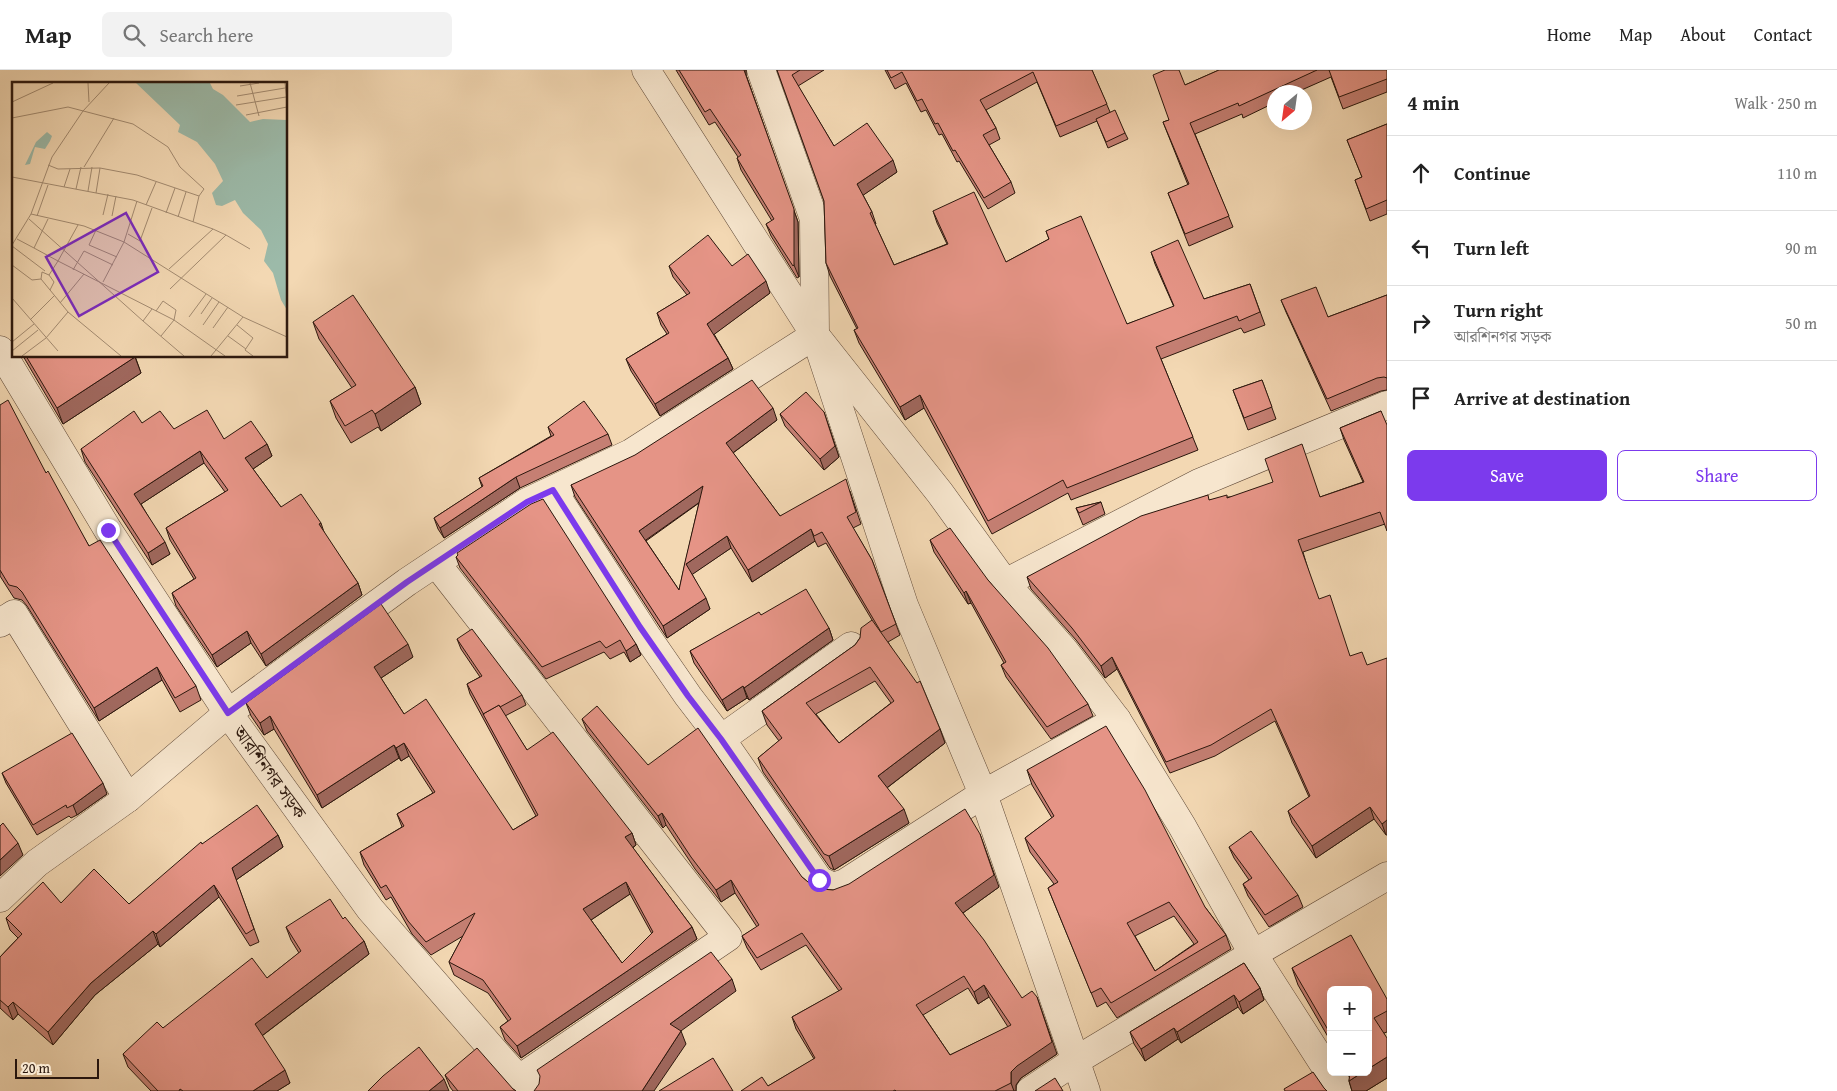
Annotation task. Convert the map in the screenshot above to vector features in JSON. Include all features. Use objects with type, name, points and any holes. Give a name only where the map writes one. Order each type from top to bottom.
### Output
[{"type":"street","points":[[646,70],[815,335],[940,493],[1005,583],[1064,650],[1117,720],[1182,826],[1253,954],[1341,1091]]},
{"type":"street","points":[[761,70],[814,219],[815,335],[904,605],[982,794],[1086,1091]]},
{"type":"street","points":[[0,898],[38,863],[128,798],[228,713],[407,582],[527,502],[631,453],[815,335]]},
{"type":"street","name":"আরশিনগর সড়ক","points":[[0,350],[108,530],[228,713],[370,908],[524,1085]]},
{"type":"street","points":[[1005,583],[1198,483],[1387,405]]},
{"type":"street","points":[[553,490],[644,633],[688,696],[721,739],[819,880],[833,887],[845,883],[982,794],[1117,720]]},
{"type":"street","points":[[436,563],[728,937],[524,1085]]},
{"type":"street","points":[[0,623],[14,614],[128,798]]},
{"type":"street","points":[[721,739],[851,646]]},
{"type":"street","points":[[1030,1091],[1075,1061],[1387,876]]},
{"type":"building","points":[[679,70],[744,70],[794,209],[793,266],[766,224],[774,219],[737,158],[741,155],[710,109],[705,112]]},
{"type":"building","points":[[777,70],[800,70],[792,75],[834,146],[867,123],[893,160],[857,184],[872,212],[870,213],[894,265],[948,244],[933,211],[974,192],[1006,262],[1049,239],[1046,231],[1081,216],[1127,324],[1174,306],[1151,252],[1178,240],[1204,299],[1250,284],[1260,312],[1239,321],[1237,316],[1156,347],[1193,437],[1067,488],[1063,480],[988,521],[920,395],[900,407],[854,330],[858,328],[826,263],[824,201]]},
{"type":"building","points":[[887,70],[1092,70],[1107,104],[1056,126],[1033,72],[980,100],[996,128],[983,135],[1011,182],[984,198],[955,150],[953,151],[938,123],[935,124],[922,99],[917,101],[902,72],[891,78]]},
{"type":"building","points":[[1165,70],[1179,70],[1185,85],[1219,70],[1317,70],[1284,85],[1267,85],[1267,93],[1239,106],[1238,103],[1190,123],[1229,216],[1185,234],[1168,193],[1189,184],[1163,122],[1169,120],[1153,75]]},
{"type":"building","points":[[1329,70],[1387,70],[1387,79],[1339,97]]},
{"type":"building","points":[[1115,110],[1125,133],[1106,142],[1096,119]]},
{"type":"building","points":[[1387,124],[1387,200],[1366,209],[1355,180],[1362,177],[1347,140]]},
{"type":"building","points":[[708,235],[732,266],[748,254],[766,281],[707,324],[728,358],[655,404],[626,359],[669,333],[657,313],[690,293],[669,266]]},
{"type":"building","points":[[1316,287],[1328,317],[1387,295],[1387,378],[1377,378],[1327,399],[1281,300]]},
{"type":"building","points":[[353,295],[415,387],[375,414],[372,410],[345,426],[330,401],[356,385],[313,322]]},
{"type":"building","points":[[27,358],[133,358],[57,408]]},
{"type":"building","points":[[752,380],[773,408],[726,443],[780,516],[846,479],[856,512],[847,517],[872,560],[896,624],[881,632],[822,532],[814,536],[811,529],[748,570],[727,536],[686,564],[706,598],[663,626],[571,485],[635,455]],"holes":[[[703,486],[679,590],[639,531]]]},
{"type":"building","points":[[1262,380],[1272,407],[1244,418],[1233,390]]},
{"type":"building","points":[[806,392],[824,412],[835,446],[820,459],[780,414]]},
{"type":"building","points":[[8,400],[46,473],[48,471],[89,546],[100,540],[196,686],[175,698],[157,667],[94,708],[22,592],[17,587],[9,585],[0,570],[0,405]]},
{"type":"building","points":[[584,401],[608,434],[516,477],[440,528],[434,518],[483,486],[479,478],[554,435],[548,427]]},
{"type":"building","points":[[207,410],[224,439],[251,421],[267,444],[245,458],[281,507],[301,494],[358,583],[261,654],[247,631],[212,655],[172,593],[196,578],[166,528],[228,490],[200,451],[134,494],[165,542],[148,553],[81,449],[134,411],[142,423],[160,411],[174,429]]},
{"type":"building","points":[[1381,411],[1387,425],[1387,531],[1380,512],[1298,540],[1319,599],[1330,595],[1350,656],[1362,652],[1367,665],[1387,658],[1387,820],[1382,824],[1370,807],[1312,846],[1288,811],[1310,796],[1271,709],[1211,745],[1166,762],[1112,657],[1101,666],[1072,628],[1027,577],[1141,516],[1208,495],[1209,500],[1227,495],[1227,498],[1273,482],[1265,459],[1302,444],[1320,497],[1364,482],[1340,428]]},
{"type":"building","points":[[543,499],[636,644],[626,651],[620,640],[606,648],[600,641],[542,667],[456,557],[457,553],[531,504]]},
{"type":"building","points":[[1101,502],[1079,513],[1076,508]]},
{"type":"building","points":[[950,528],[988,580],[1048,648],[1088,704],[1047,727],[1001,665],[1006,662],[966,591],[964,593],[930,540]]},
{"type":"building","points":[[806,589],[829,628],[744,688],[743,686],[722,700],[690,651],[759,612],[761,615]]},
{"type":"building","points":[[381,604],[408,644],[374,667],[404,714],[426,699],[513,830],[538,815],[483,714],[499,705],[527,750],[553,732],[632,833],[625,837],[692,927],[517,1046],[500,1027],[511,1019],[483,980],[449,962],[475,913],[426,942],[408,921],[386,885],[381,888],[360,852],[404,826],[397,814],[435,792],[404,743],[396,748],[394,745],[317,795],[270,716],[260,723],[246,703]],"holes":[[[626,882],[653,932],[622,963],[583,909]]]},
{"type":"building","points":[[872,620],[917,683],[920,681],[940,729],[878,776],[904,809],[829,856],[824,854],[758,758],[782,738],[762,711],[855,645],[860,638],[861,628]],"holes":[[[870,667],[894,701],[839,743],[806,703]]]},
{"type":"building","points":[[472,629],[522,695],[483,714],[467,684],[482,676],[457,639]]},
{"type":"building","points":[[597,706],[648,765],[698,728],[802,877],[822,889],[833,890],[849,884],[965,809],[980,834],[994,875],[955,903],[984,940],[1022,998],[1032,991],[1037,997],[1052,1042],[1017,1066],[1011,1072],[1011,1083],[995,1091],[741,1091],[762,1077],[768,1086],[815,1058],[792,1017],[842,989],[802,933],[757,958],[742,936],[759,925],[731,880],[716,890],[691,857],[662,813],[658,816],[582,719]],"holes":[[[964,976],[974,992],[984,985],[1011,1025],[950,1055],[916,1005]]]},
{"type":"building","points":[[1106,726],[1145,790],[1205,907],[1226,935],[1111,1003],[1101,988],[1091,993],[1048,888],[1058,882],[1025,838],[1054,816],[1027,770]],"holes":[[[1169,902],[1198,942],[1155,971],[1127,923]]]},
{"type":"building","points":[[72,733],[103,783],[73,805],[67,808],[66,805],[33,825],[2,773]]},
{"type":"building","points":[[257,805],[278,835],[232,868],[254,929],[246,934],[214,885],[156,934],[153,931],[91,983],[48,1032],[13,1002],[8,1007],[0,1000],[0,957],[22,934],[6,918],[43,882],[61,903],[94,869],[129,904],[201,842],[202,844]]},
{"type":"building","points":[[3,823],[18,843],[0,860],[0,826]]},
{"type":"building","points":[[1251,831],[1298,895],[1265,915],[1243,884],[1252,878],[1229,847]]},
{"type":"building","points":[[330,899],[343,919],[345,917],[364,941],[255,1024],[285,1070],[253,1091],[183,1091],[180,1089],[179,1091],[158,1091],[123,1054],[157,1022],[163,1028],[252,958],[267,978],[301,951],[286,927]]},
{"type":"building","points":[[1351,935],[1387,999],[1387,1011],[1374,1018],[1387,1038],[1387,1057],[1372,1066],[1372,986],[1327,986],[1327,1028],[1292,968]]},
{"type":"building","points":[[711,952],[732,979],[670,1024],[681,1031],[642,1091],[534,1091],[539,1084],[540,1076],[537,1070]]},
{"type":"building","points":[[1244,963],[1260,988],[1239,1002],[1234,995],[1177,1032],[1174,1028],[1141,1049],[1130,1032]]},
{"type":"building","points":[[419,1047],[444,1079],[429,1091],[368,1091],[383,1076]]},
{"type":"building","points":[[477,1048],[516,1091],[458,1091],[445,1075]]},
{"type":"building","points":[[713,1058],[733,1091],[659,1091]]},
{"type":"building","points":[[1313,1072],[1327,1091],[1285,1091],[1284,1089]]},
{"type":"building","points":[[1350,1076],[1357,1076],[1349,1081]]},
{"type":"building","points":[[1055,1078],[1063,1091],[1035,1091]]},
{"type":"route","points":[[108,530],[228,713],[407,582],[527,502],[553,490],[640,627],[819,880]]}]
